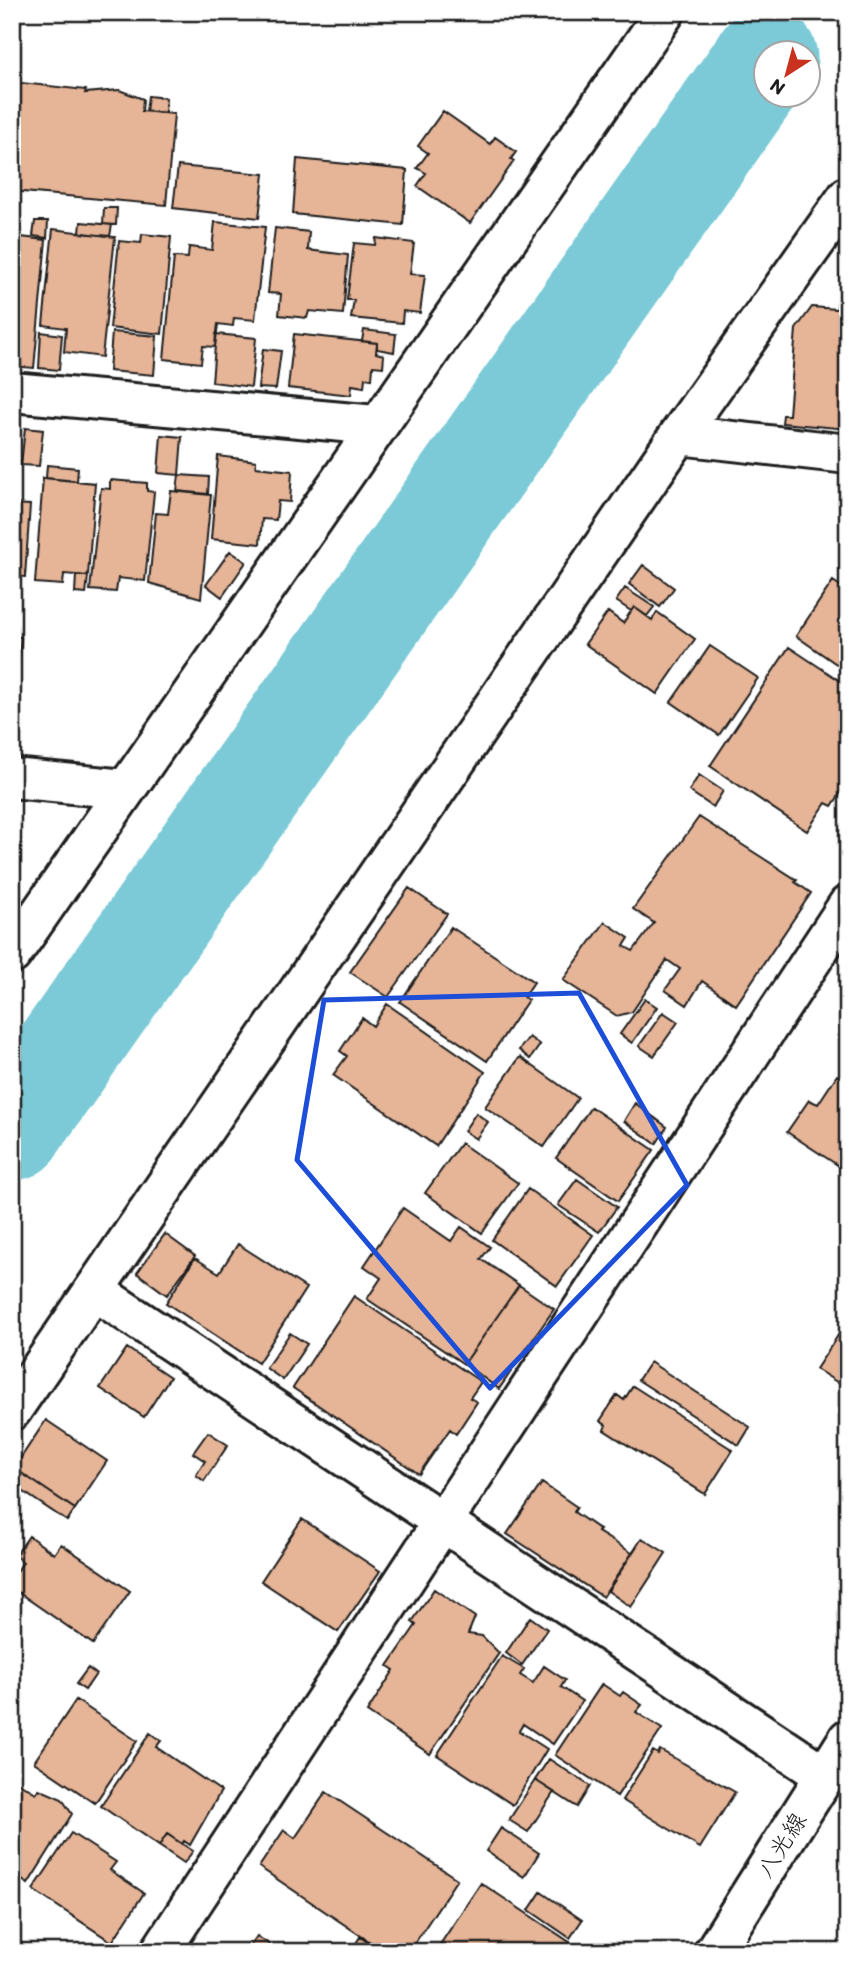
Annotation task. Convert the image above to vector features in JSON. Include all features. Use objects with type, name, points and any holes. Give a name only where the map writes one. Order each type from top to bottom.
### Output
[{"type":"street","points":[[12,954],[376,425],[665,12]]},
{"type":"street","points":[[12,1410],[679,435],[848,196]]},
{"type":"street","points":[[12,392],[376,425]]},
{"type":"street","points":[[679,435],[848,454]]},
{"type":"street","points":[[12,778],[125,789]]},
{"type":"street","points":[[160,1952],[848,905]]},
{"type":"street","points":[[95,1291],[824,1775]]},
{"type":"street","name":"八光線","points":[[714,1952],[848,1739]]},
{"type":"highlighted area","points":[[579,993],[687,1185],[490,1388],[297,1160],[324,1000]]},
{"type":"building","points":[[12,82],[86,90],[85,93],[119,90],[143,99],[142,111],[174,114],[166,205],[12,191]]},
{"type":"building","points":[[148,96],[166,98],[165,113],[146,111]]},
{"type":"building","points":[[443,111],[490,144],[495,137],[516,152],[511,159],[514,161],[470,223],[417,186],[426,173],[417,168],[428,153],[418,146]]},
{"type":"building","points":[[297,159],[407,170],[403,225],[293,214]]},
{"type":"building","points":[[178,166],[264,174],[259,218],[173,208]]},
{"type":"building","points":[[104,208],[117,208],[116,225],[103,224]]},
{"type":"building","points":[[35,221],[48,221],[47,238],[33,236]]},
{"type":"building","points":[[81,222],[112,225],[110,236],[80,233]]},
{"type":"building","points":[[215,222],[265,227],[255,320],[234,318],[233,326],[218,324],[215,347],[203,346],[201,363],[164,359],[174,257],[188,258],[189,247],[212,250]]},
{"type":"building","points":[[275,228],[309,232],[308,250],[348,255],[343,314],[309,311],[307,318],[279,315],[281,294],[268,293]]},
{"type":"building","points":[[53,229],[115,237],[102,357],[64,352],[66,328],[43,325]]},
{"type":"building","points":[[142,234],[171,237],[162,334],[110,328],[119,241],[141,243]]},
{"type":"building","points":[[12,236],[46,240],[34,368],[12,366]]},
{"type":"building","points":[[376,238],[414,243],[410,274],[425,275],[420,313],[403,311],[402,323],[351,318],[354,300],[347,300],[354,243],[375,245]]},
{"type":"building","points":[[842,261],[848,262],[848,309],[837,308]]},
{"type":"building","points":[[812,307],[848,310],[848,429],[782,423],[783,415],[789,415],[796,329]]},
{"type":"building","points":[[364,330],[396,334],[394,352],[377,349],[377,343],[362,341]]},
{"type":"building","points":[[41,332],[62,335],[59,370],[39,368]]},
{"type":"building","points":[[112,332],[157,336],[154,375],[109,371]]},
{"type":"building","points":[[216,334],[256,338],[251,387],[212,382]]},
{"type":"building","points":[[294,334],[377,343],[376,353],[384,355],[383,367],[373,366],[372,379],[365,378],[364,387],[352,385],[351,395],[288,388]]},
{"type":"building","points":[[263,349],[281,351],[276,389],[258,388]]},
{"type":"building","points":[[25,428],[43,430],[39,466],[21,465]]},
{"type":"building","points":[[161,435],[182,437],[179,475],[158,473]]},
{"type":"building","points":[[218,456],[256,461],[256,467],[292,471],[290,502],[278,501],[276,520],[262,519],[260,544],[211,539]]},
{"type":"building","points":[[47,465],[78,468],[77,481],[46,478]]},
{"type":"building","points":[[179,475],[209,477],[208,494],[177,491]]},
{"type":"building","points":[[43,478],[95,483],[88,576],[64,574],[63,585],[35,583]]},
{"type":"building","points":[[110,480],[147,483],[147,491],[154,492],[145,581],[118,578],[116,592],[90,590],[101,488],[110,489]]},
{"type":"building","points":[[171,491],[211,495],[201,598],[149,583],[156,513],[168,514]]},
{"type":"building","points":[[12,504],[30,505],[25,577],[12,576]]},
{"type":"building","points":[[230,551],[246,562],[222,597],[206,585]]},
{"type":"building","points":[[643,565],[674,588],[660,607],[629,584]]},
{"type":"building","points":[[76,575],[88,576],[86,594],[75,593]]},
{"type":"building","points":[[833,581],[848,591],[848,672],[796,636]]},
{"type":"building","points":[[625,588],[654,607],[647,616],[634,607],[631,611],[616,601]]},
{"type":"building","points":[[634,607],[652,620],[657,612],[695,639],[657,694],[585,644],[608,612],[623,623]]},
{"type":"building","points":[[12,636],[21,637],[12,731]]},
{"type":"building","points":[[710,646],[758,678],[719,735],[671,702]]},
{"type":"building","points":[[789,647],[848,686],[848,782],[832,806],[826,803],[807,831],[710,766]]},
{"type":"building","points":[[699,775],[723,791],[713,807],[689,791]]},
{"type":"building","points":[[699,817],[797,880],[795,882],[811,893],[736,1005],[702,981],[687,1005],[665,990],[680,969],[667,960],[632,1012],[617,1016],[563,980],[605,922],[629,938],[624,946],[633,951],[654,923],[633,909]]},
{"type":"building","points":[[409,888],[447,914],[388,997],[350,972]]},
{"type":"building","points":[[451,927],[534,982],[524,997],[528,1000],[487,1061],[400,1002]]},
{"type":"building","points":[[645,999],[657,1007],[632,1043],[620,1034]]},
{"type":"building","points":[[387,1004],[485,1072],[436,1146],[333,1075],[347,1056],[340,1051],[362,1018],[373,1026]]},
{"type":"building","points":[[663,1012],[678,1022],[654,1056],[639,1046]]},
{"type":"building","points":[[529,1037],[540,1045],[530,1059],[519,1050]]},
{"type":"building","points":[[520,1057],[578,1098],[544,1147],[485,1107]]},
{"type":"building","points":[[837,1075],[848,1082],[848,1172],[787,1132],[809,1100],[818,1104]]},
{"type":"building","points":[[635,1103],[667,1127],[656,1144],[624,1121]]},
{"type":"building","points":[[591,1107],[654,1150],[618,1201],[556,1158]]},
{"type":"building","points":[[476,1113],[488,1122],[476,1139],[464,1131]]},
{"type":"building","points":[[461,1143],[518,1183],[482,1233],[425,1193]]},
{"type":"building","points":[[577,1179],[617,1207],[599,1232],[558,1205]]},
{"type":"building","points":[[528,1189],[593,1235],[557,1286],[492,1240]]},
{"type":"building","points":[[403,1208],[451,1241],[461,1227],[490,1247],[481,1259],[519,1285],[464,1364],[367,1299],[381,1278],[364,1266]]},
{"type":"building","points":[[165,1234],[195,1256],[167,1295],[137,1273]]},
{"type":"building","points":[[238,1244],[306,1288],[258,1363],[166,1303],[195,1258],[219,1273]]},
{"type":"building","points":[[519,1285],[554,1309],[499,1389],[464,1364]]},
{"type":"building","points":[[354,1296],[481,1382],[470,1398],[477,1402],[456,1434],[450,1429],[419,1474],[293,1388]]},
{"type":"building","points":[[848,1320],[848,1389],[816,1369]]},
{"type":"building","points":[[290,1333],[307,1344],[283,1380],[266,1368]]},
{"type":"building","points":[[127,1348],[170,1377],[144,1417],[100,1388]]},
{"type":"building","points":[[650,1362],[750,1427],[739,1445],[638,1380]]},
{"type":"building","points":[[633,1386],[733,1450],[705,1494],[604,1430],[606,1425],[600,1421],[617,1395],[624,1400]]},
{"type":"building","points":[[46,1420],[107,1461],[75,1509],[14,1468]]},
{"type":"building","points":[[208,1432],[228,1445],[204,1481],[196,1475],[205,1461],[193,1453]]},
{"type":"building","points":[[14,1468],[75,1509],[67,1521],[12,1484]]},
{"type":"building","points":[[542,1483],[577,1507],[574,1512],[600,1530],[598,1532],[632,1553],[603,1597],[507,1534]]},
{"type":"building","points":[[302,1519],[380,1571],[338,1632],[261,1581]]},
{"type":"building","points":[[29,1536],[54,1554],[61,1544],[130,1591],[93,1644],[12,1588],[12,1579],[23,1562],[15,1556]]},
{"type":"building","points":[[642,1538],[666,1553],[631,1607],[608,1591]]},
{"type":"building","points":[[434,1589],[475,1617],[468,1634],[482,1636],[499,1653],[430,1754],[367,1712],[394,1670],[388,1666],[416,1625],[412,1622]]},
{"type":"building","points":[[530,1617],[547,1629],[522,1665],[506,1653]]},
{"type":"building","points":[[502,1656],[524,1669],[520,1675],[533,1683],[544,1666],[565,1680],[561,1687],[582,1701],[553,1744],[523,1724],[519,1731],[547,1749],[513,1805],[437,1755]]},
{"type":"building","points":[[88,1668],[96,1674],[85,1690],[76,1684]]},
{"type":"building","points":[[602,1684],[620,1696],[623,1692],[642,1705],[636,1712],[662,1729],[617,1796],[555,1755]]},
{"type":"building","points":[[76,1700],[137,1741],[95,1803],[34,1762]]},
{"type":"building","points":[[150,1733],[161,1741],[156,1747],[221,1791],[190,1845],[184,1841],[182,1844],[167,1834],[159,1846],[101,1806]]},
{"type":"building","points":[[660,1750],[735,1792],[700,1848],[622,1800],[653,1751],[658,1754]]},
{"type":"building","points":[[549,1759],[590,1786],[577,1807],[535,1780]]},
{"type":"building","points":[[14,1780],[36,1793],[39,1789],[62,1799],[72,1814],[28,1884],[12,1873]]},
{"type":"building","points":[[535,1780],[554,1792],[528,1832],[509,1820]]},
{"type":"building","points":[[326,1792],[457,1879],[409,1952],[385,1952],[259,1867],[284,1830],[295,1838]]},
{"type":"building","points":[[501,1828],[539,1853],[524,1877],[486,1851]]},
{"type":"building","points":[[71,1833],[116,1862],[110,1870],[144,1893],[112,1942],[33,1890]]},
{"type":"building","points":[[167,1834],[193,1851],[184,1863],[159,1846]]},
{"type":"building","points":[[481,1883],[583,1951],[435,1952]]},
{"type":"building","points":[[541,1892],[582,1920],[570,1938],[529,1910]]},
{"type":"building","points":[[257,1936],[280,1952],[246,1952]]},
{"type":"building","points":[[360,1937],[382,1952],[351,1951]]},
{"type":"building","points":[[12,1938],[33,1952],[12,1952]]},
{"type":"waterway","points":[[12,1129],[752,78]]}]
